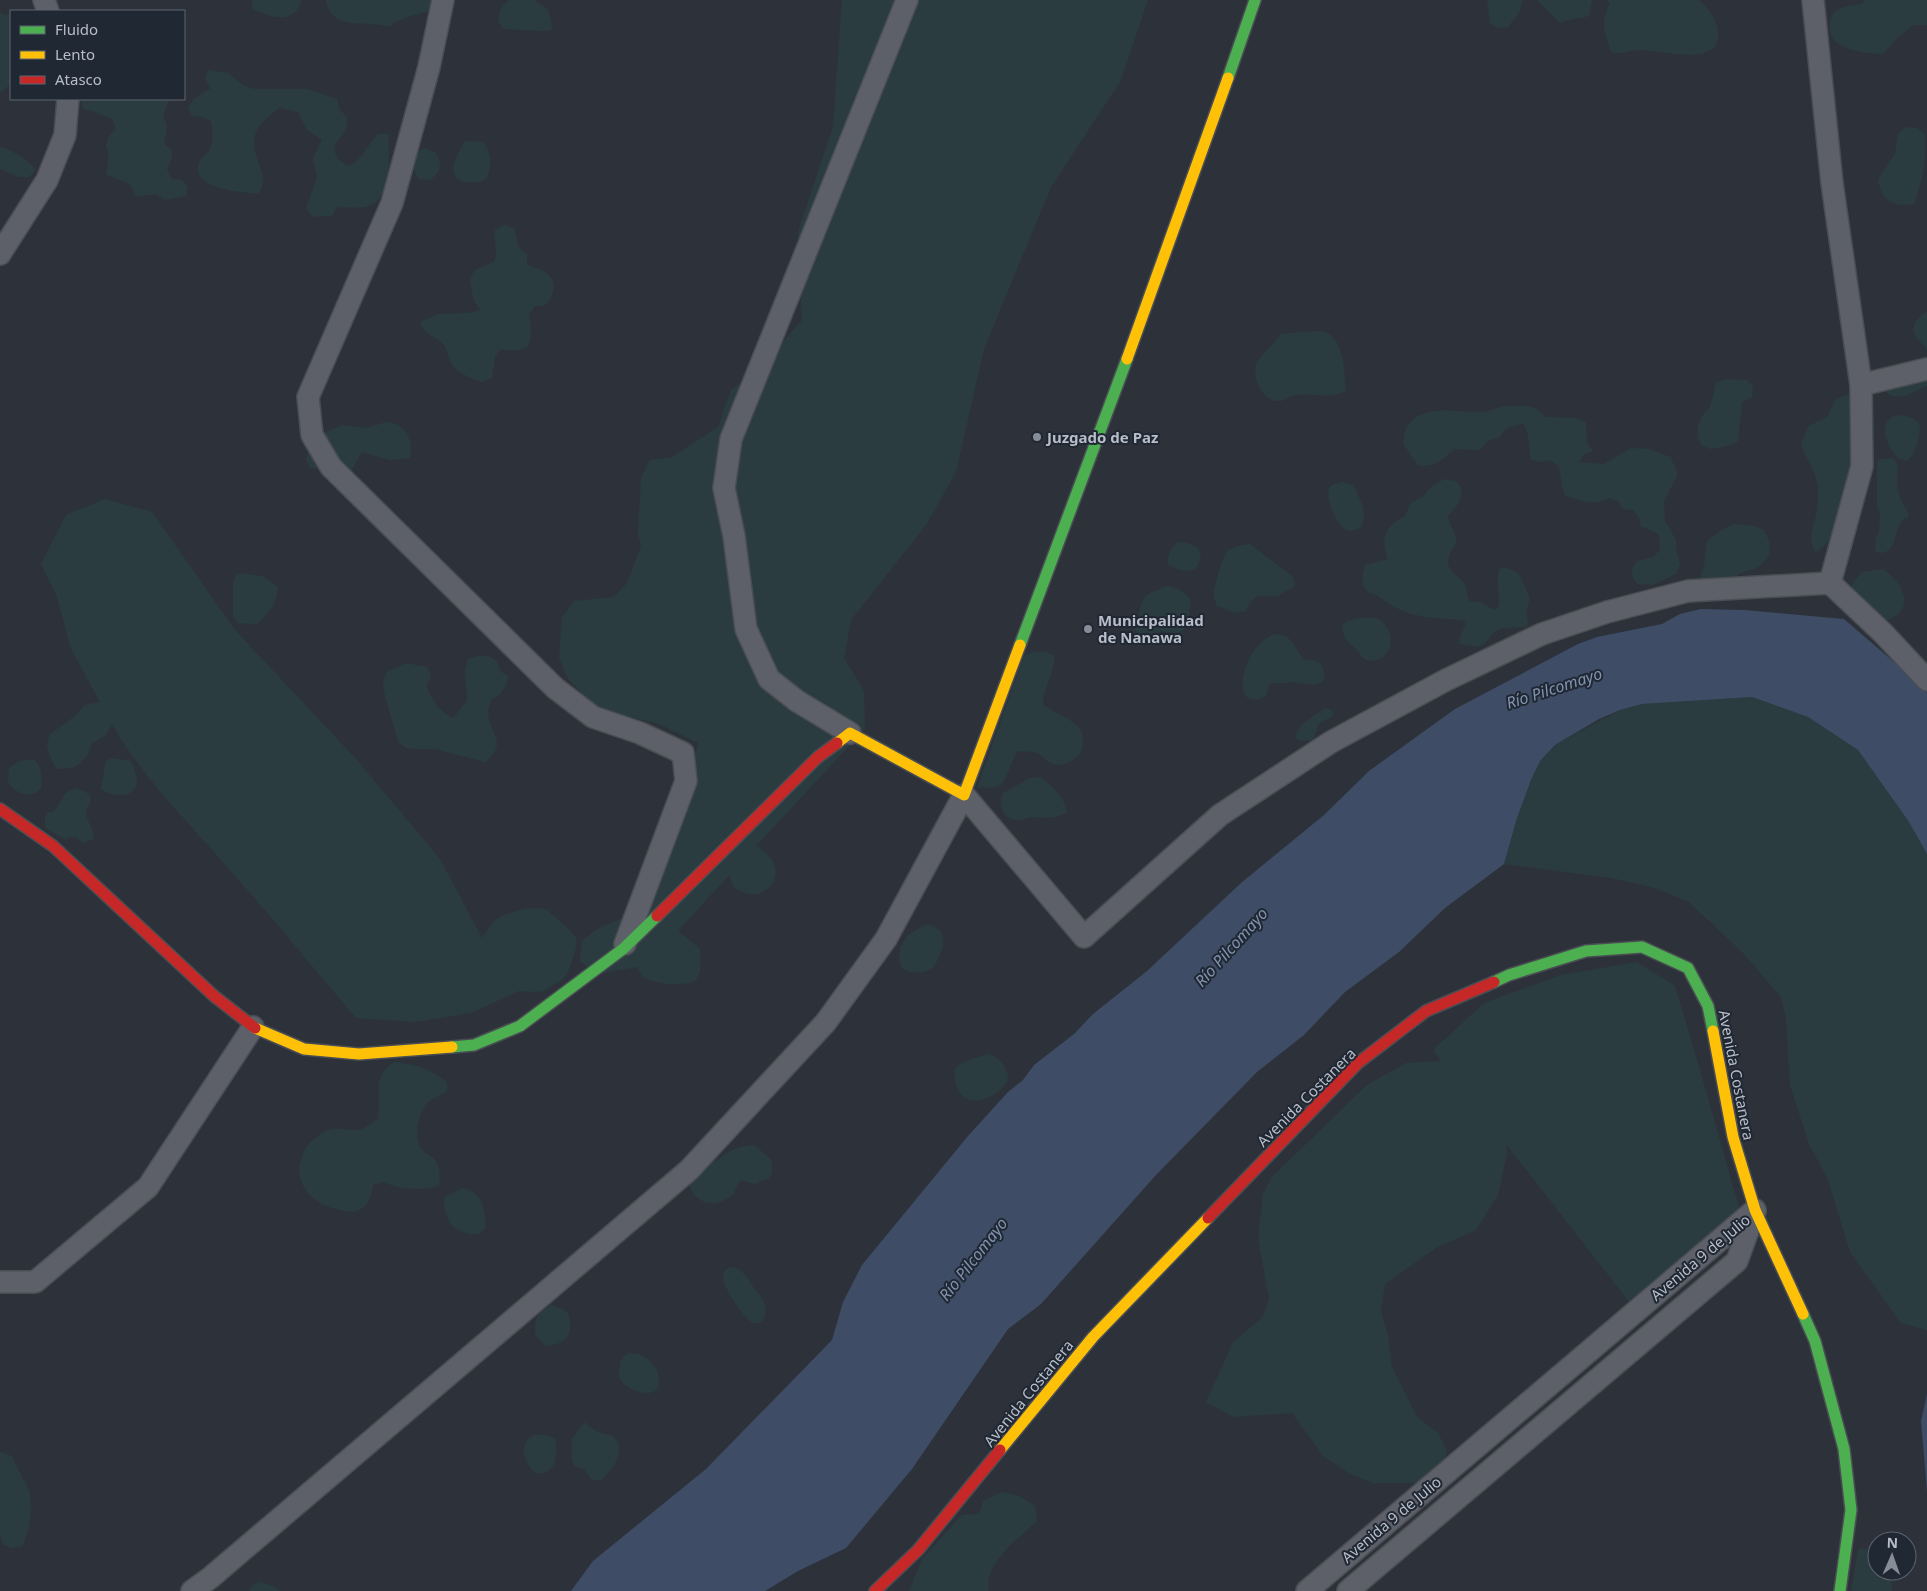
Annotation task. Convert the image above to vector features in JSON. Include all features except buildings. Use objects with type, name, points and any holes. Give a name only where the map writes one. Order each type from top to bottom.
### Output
[{"type":"street","points":[[443,0],[429,67],[392,203],[308,397],[312,435],[331,467],[555,688],[593,717],[640,733],[683,753],[686,781],[623,949]]},
{"type":"street","points":[[907,0],[731,439],[724,488],[734,536],[746,629],[769,679],[797,701],[850,733],[964,795],[1084,937],[1220,815],[1331,742],[1446,680],[1542,634],[1607,612],[1688,591],[1830,583],[1883,633],[1927,680]]},
{"type":"street","points":[[192,1591],[210,1578],[689,1170],[826,1022],[886,939],[964,795],[1156,282],[1255,0]]},
{"type":"street","points":[[1813,0],[1832,183],[1861,385],[1862,466],[1830,583]]},
{"type":"street","points":[[0,254],[47,180],[65,136],[68,100]]},
{"type":"street","points":[[1861,385],[1927,369]]},
{"type":"street","points":[[0,809],[53,846],[214,996],[253,1028],[304,1049],[360,1054],[474,1045],[520,1026],[623,949],[818,757],[850,733]]},
{"type":"street","name":"Avenida Costanera","points":[[875,1591],[918,1550],[1093,1337],[1358,1063],[1426,1011],[1509,975],[1586,951],[1642,947],[1688,968],[1708,1006],[1733,1137],[1755,1210],[1815,1341],[1844,1450],[1851,1510],[1840,1591]]},
{"type":"street","points":[[0,1282],[35,1282],[148,1186],[253,1028]]},
{"type":"street","name":"Avenida 9 de Julio","points":[[1351,1590],[1737,1261],[1755,1210]]},
{"type":"street","name":"Avenida 9 de Julio","points":[[1307,1591],[1755,1210]]},
{"type":"shaded area","points":[[252,0],[302,0],[293,14],[274,17],[253,10]]},
{"type":"shaded area","points":[[326,0],[446,0],[434,9],[404,18],[390,26],[342,21],[332,14]]},
{"type":"shaded area","points":[[509,0],[535,0],[548,10],[552,30],[504,29],[498,18],[502,6]]},
{"type":"shaded area","points":[[842,0],[1148,0],[1120,82],[1051,187],[984,349],[956,472],[926,525],[851,620],[844,658],[864,691],[865,729],[756,846],[769,856],[775,866],[775,876],[772,885],[764,891],[755,894],[744,893],[733,886],[729,875],[678,931],[700,949],[700,972],[695,981],[668,984],[655,981],[642,977],[638,967],[596,974],[580,961],[582,941],[597,929],[632,914],[681,823],[698,743],[659,724],[595,708],[567,677],[559,658],[562,618],[574,601],[614,597],[627,583],[641,546],[638,535],[641,478],[650,460],[672,457],[718,427],[731,390],[762,367],[802,320],[798,232],[833,127]]},
{"type":"shaded area","points":[[1487,0],[1522,0],[1520,11],[1508,27],[1498,28],[1490,23]]},
{"type":"shaded area","points":[[1537,0],[1592,0],[1589,16],[1560,23]]},
{"type":"shaded area","points":[[1607,0],[1699,0],[1709,11],[1718,28],[1716,44],[1710,50],[1701,54],[1689,55],[1642,50],[1612,53],[1607,40],[1604,22],[1610,4]]},
{"type":"shaded area","points":[[1864,0],[1927,0],[1927,25],[1914,25],[1897,38],[1883,54],[1842,46],[1832,37],[1830,21],[1832,16],[1839,9],[1862,4]]},
{"type":"shaded area","points":[[0,11],[2,14],[10,15],[10,85],[0,92]]},
{"type":"shaded area","points":[[208,70],[228,73],[244,86],[255,89],[307,89],[337,99],[339,109],[347,117],[347,121],[345,131],[336,143],[335,151],[340,160],[349,166],[361,156],[378,134],[389,134],[388,177],[381,197],[365,207],[337,207],[332,216],[312,217],[306,208],[317,178],[313,158],[322,140],[306,129],[298,112],[279,108],[261,124],[254,139],[254,148],[263,179],[258,194],[228,190],[207,183],[200,177],[198,169],[201,159],[208,152],[212,143],[213,132],[210,120],[192,116],[188,107],[194,99],[211,88],[205,79]]},
{"type":"shaded area","points":[[81,100],[169,100],[163,116],[167,126],[164,144],[172,151],[167,169],[172,179],[182,180],[188,187],[186,196],[165,200],[156,194],[136,197],[128,183],[106,174],[109,154],[106,145],[109,136],[116,128],[112,119],[83,109]]},
{"type":"shaded area","points":[[1906,127],[1917,128],[1925,134],[1925,161],[1922,179],[1914,204],[1907,205],[1894,203],[1886,198],[1882,193],[1878,180],[1895,154],[1898,134]]},
{"type":"shaded area","points":[[464,142],[483,142],[490,155],[490,169],[487,178],[482,181],[464,182],[455,176],[453,171],[455,161]]},
{"type":"shaded area","points":[[0,147],[20,156],[36,170],[29,177],[18,177],[0,169]]},
{"type":"shaded area","points":[[424,148],[436,153],[440,164],[439,171],[430,180],[420,179],[413,167],[416,154]]},
{"type":"shaded area","points":[[504,225],[514,228],[519,248],[527,254],[527,264],[549,275],[554,289],[544,306],[535,306],[529,314],[531,339],[529,344],[520,350],[501,349],[495,356],[492,378],[482,382],[456,369],[450,361],[444,345],[427,332],[420,322],[439,314],[469,313],[480,310],[473,298],[470,278],[475,270],[494,262],[496,250],[494,231]]},
{"type":"shaded area","points":[[1927,312],[1927,350],[1917,338],[1914,326],[1917,319]]},
{"type":"shaded area","points":[[1326,332],[1332,336],[1340,349],[1344,367],[1345,391],[1332,395],[1302,394],[1290,396],[1280,401],[1271,400],[1258,386],[1255,373],[1258,361],[1281,334]]},
{"type":"shaded area","points":[[1927,370],[1927,386],[1905,396],[1894,396],[1884,390]]},
{"type":"shaded area","points":[[1725,379],[1747,380],[1753,387],[1752,397],[1742,402],[1738,441],[1728,446],[1710,449],[1701,445],[1698,436],[1698,425],[1703,415],[1710,408],[1716,383]]},
{"type":"shaded area","points":[[1846,395],[1856,395],[1850,481],[1838,531],[1824,546],[1815,552],[1811,542],[1811,533],[1816,515],[1818,487],[1801,444],[1809,426],[1827,417],[1836,399]]},
{"type":"shaded area","points":[[1504,406],[1532,407],[1541,412],[1545,417],[1577,418],[1586,423],[1587,443],[1593,451],[1584,454],[1579,462],[1604,464],[1631,448],[1649,449],[1670,457],[1677,471],[1677,476],[1664,501],[1665,521],[1676,540],[1676,550],[1680,564],[1676,574],[1653,585],[1637,584],[1632,575],[1633,567],[1637,561],[1653,557],[1660,550],[1659,534],[1641,526],[1639,517],[1633,510],[1623,509],[1618,501],[1608,498],[1598,502],[1587,502],[1565,495],[1559,467],[1551,460],[1541,462],[1531,460],[1526,428],[1523,424],[1515,425],[1504,432],[1499,438],[1489,440],[1480,450],[1454,449],[1442,460],[1424,466],[1418,465],[1403,444],[1406,429],[1420,415],[1440,411],[1484,412]]},
{"type":"shaded area","points":[[1895,415],[1912,418],[1920,425],[1915,449],[1906,461],[1898,458],[1894,453],[1886,436],[1886,424]]},
{"type":"shaded area","points":[[386,422],[393,423],[407,434],[411,445],[410,458],[390,460],[362,452],[352,469],[341,471],[310,468],[306,459],[309,450],[322,434],[343,425],[366,428]]},
{"type":"shaded area","points":[[1891,458],[1897,464],[1899,493],[1909,514],[1899,526],[1889,550],[1883,553],[1875,552],[1880,515],[1877,505],[1877,462],[1880,459]]},
{"type":"shaded area","points":[[1444,479],[1456,481],[1462,489],[1458,504],[1448,516],[1456,541],[1448,561],[1450,569],[1465,585],[1469,601],[1480,602],[1494,610],[1498,607],[1498,573],[1500,568],[1505,567],[1519,574],[1530,598],[1526,612],[1527,627],[1504,628],[1496,631],[1478,647],[1460,644],[1459,639],[1466,624],[1463,620],[1418,616],[1408,613],[1368,592],[1363,586],[1365,565],[1388,559],[1384,545],[1389,528],[1405,516],[1411,503],[1424,496],[1430,488]]},
{"type":"shaded area","points":[[1343,482],[1353,485],[1363,508],[1364,520],[1357,529],[1352,531],[1346,530],[1338,522],[1329,501],[1329,489],[1333,484]]},
{"type":"shaded area","points":[[105,499],[152,512],[235,630],[357,760],[440,859],[482,938],[493,922],[501,916],[524,909],[537,908],[547,910],[569,929],[576,938],[576,948],[569,970],[563,979],[544,991],[519,991],[471,1013],[415,1022],[356,1018],[149,778],[123,743],[112,724],[106,735],[92,743],[88,754],[75,767],[58,769],[55,766],[47,746],[49,735],[75,716],[85,705],[100,702],[71,649],[57,597],[41,564],[66,515]]},
{"type":"shaded area","points":[[1734,524],[1755,526],[1764,530],[1770,543],[1769,554],[1759,567],[1739,574],[1728,585],[1700,587],[1707,541],[1720,531]]},
{"type":"shaded area","points":[[1178,542],[1188,543],[1198,548],[1201,559],[1196,568],[1182,570],[1168,564],[1170,552]]},
{"type":"shaded area","points":[[1250,544],[1293,577],[1295,586],[1278,596],[1257,596],[1250,602],[1246,611],[1236,613],[1217,606],[1214,596],[1215,585],[1221,565],[1228,551]]},
{"type":"shaded area","points":[[1883,569],[1891,575],[1902,590],[1904,605],[1894,617],[1883,621],[1850,592],[1853,583],[1862,572]]},
{"type":"shaded area","points":[[240,573],[262,576],[277,586],[275,602],[265,617],[257,624],[238,623],[233,616],[233,583],[236,575]]},
{"type":"shaded area","points":[[1166,586],[1180,590],[1191,600],[1185,628],[1178,632],[1159,632],[1149,636],[1141,635],[1136,631],[1134,622],[1135,618],[1139,616],[1144,598]]},
{"type":"shaded area","points":[[1360,618],[1376,618],[1387,627],[1391,640],[1390,646],[1383,657],[1370,661],[1366,660],[1345,638],[1343,625],[1347,621]]},
{"type":"shaded area","points":[[1276,634],[1287,637],[1304,660],[1314,660],[1321,665],[1323,667],[1324,679],[1317,684],[1273,682],[1269,685],[1266,696],[1254,699],[1246,696],[1243,688],[1243,676],[1247,663],[1254,650],[1264,640]]},
{"type":"shaded area","points":[[1033,652],[1044,652],[1054,655],[1053,668],[1043,704],[1079,728],[1083,741],[1081,751],[1073,760],[1059,765],[1051,763],[1037,753],[1018,751],[1007,775],[998,786],[977,788],[1024,656]]},
{"type":"shaded area","points":[[488,656],[497,661],[500,671],[508,676],[503,690],[492,699],[488,714],[497,742],[495,751],[485,762],[435,749],[406,748],[398,741],[384,692],[383,681],[387,672],[406,663],[427,667],[431,677],[426,686],[428,691],[440,709],[453,718],[467,701],[465,670],[468,659]]},
{"type":"shaded area","points":[[1752,697],[1808,717],[1858,750],[1909,822],[1927,854],[1927,1330],[1901,1323],[1850,1252],[1828,1180],[1809,1144],[1790,1085],[1786,1018],[1781,997],[1743,953],[1689,902],[1655,888],[1611,878],[1504,864],[1517,818],[1531,780],[1540,761],[1555,745],[1620,710],[1642,704]]},
{"type":"shaded area","points":[[1324,709],[1329,709],[1333,712],[1332,717],[1318,725],[1313,740],[1297,740],[1296,734],[1303,723]]},
{"type":"shaded area","points":[[111,758],[131,761],[137,778],[137,784],[132,792],[116,795],[107,793],[101,788],[106,761]]},
{"type":"shaded area","points":[[33,759],[40,768],[41,788],[37,792],[28,795],[15,790],[8,782],[9,768],[19,761]]},
{"type":"shaded area","points":[[1041,777],[1061,797],[1067,812],[1054,817],[1032,817],[1020,820],[1014,820],[1006,816],[1001,803],[1003,793],[1030,778]]},
{"type":"shaded area","points":[[76,788],[87,793],[91,798],[86,812],[93,832],[93,839],[84,843],[75,837],[69,837],[66,840],[45,828],[45,817],[48,812],[53,812],[64,796]]},
{"type":"shaded area","points":[[925,925],[931,925],[941,931],[942,950],[932,968],[920,972],[905,970],[899,959],[902,945],[910,934]]},
{"type":"shaded area","points":[[1637,962],[1675,986],[1740,1211],[1634,1308],[1506,1144],[1507,1153],[1498,1195],[1476,1230],[1436,1248],[1385,1284],[1381,1311],[1388,1336],[1392,1367],[1417,1417],[1438,1433],[1447,1451],[1442,1468],[1426,1483],[1373,1483],[1350,1474],[1323,1456],[1292,1413],[1233,1417],[1206,1402],[1233,1342],[1263,1317],[1269,1299],[1258,1238],[1263,1194],[1272,1177],[1367,1085],[1406,1063],[1441,1061],[1433,1050],[1484,1003],[1561,975]]},
{"type":"shaded area","points":[[989,1054],[1000,1060],[1009,1077],[998,1092],[990,1097],[981,1100],[965,1098],[959,1092],[955,1082],[954,1075],[956,1069],[966,1061]]},
{"type":"shaded area","points":[[395,1062],[422,1068],[434,1073],[447,1082],[447,1091],[429,1101],[424,1107],[419,1119],[417,1133],[419,1145],[423,1151],[437,1162],[440,1173],[439,1185],[419,1189],[403,1188],[383,1182],[373,1185],[367,1203],[359,1210],[353,1211],[339,1210],[320,1203],[307,1192],[300,1177],[299,1169],[305,1149],[326,1131],[331,1129],[362,1129],[378,1119],[380,1080],[388,1067]]},
{"type":"shaded area","points":[[750,1145],[755,1146],[771,1159],[772,1172],[769,1178],[755,1184],[741,1180],[733,1194],[720,1202],[706,1202],[695,1196],[689,1183],[702,1165],[715,1161],[736,1148]]},
{"type":"shaded area","points":[[463,1188],[475,1194],[482,1203],[486,1227],[479,1234],[463,1232],[448,1220],[444,1206],[444,1197]]},
{"type":"shaded area","points":[[730,1267],[739,1269],[742,1272],[762,1299],[766,1312],[762,1321],[754,1323],[750,1321],[743,1314],[724,1284],[724,1272]]},
{"type":"shaded area","points":[[551,1305],[568,1313],[570,1326],[568,1336],[564,1340],[554,1345],[546,1346],[535,1335],[535,1324],[537,1317]]},
{"type":"shaded area","points":[[627,1354],[639,1355],[653,1364],[659,1380],[655,1391],[651,1393],[641,1392],[626,1386],[622,1382],[619,1378],[619,1372],[622,1359]]},
{"type":"shaded area","points":[[584,1422],[597,1432],[613,1436],[619,1445],[617,1459],[601,1480],[592,1480],[584,1469],[575,1466],[572,1461],[572,1439]]},
{"type":"shaded area","points":[[534,1435],[555,1438],[556,1453],[554,1462],[552,1467],[545,1473],[535,1473],[528,1464],[524,1454],[525,1444]]},
{"type":"shaded area","points":[[0,1452],[12,1456],[29,1491],[30,1498],[30,1516],[25,1540],[22,1546],[12,1548],[3,1544],[0,1534]]},
{"type":"shaded area","points":[[1001,1492],[1019,1496],[1035,1506],[1037,1521],[997,1561],[991,1571],[989,1591],[909,1591],[922,1559],[962,1515],[979,1514],[983,1501]]},
{"type":"shaded area","points":[[1863,1548],[1867,1550],[1867,1581],[1891,1581],[1892,1591],[1851,1591],[1858,1550]]},
{"type":"shaded area","points":[[259,1582],[271,1585],[280,1591],[249,1591],[254,1584]]},
{"type":"water","name":"Río Pilcomayo","points":[[1701,609],[1744,610],[1844,619],[1923,687],[1927,693],[1927,854],[1909,822],[1858,750],[1808,717],[1752,697],[1642,704],[1620,710],[1599,719],[1555,745],[1540,761],[1517,818],[1504,864],[1445,908],[1399,952],[1345,992],[1304,1035],[1257,1072],[1156,1175],[1041,1304],[1008,1329],[912,1469],[846,1548],[798,1571],[765,1591],[571,1591],[593,1561],[706,1469],[832,1340],[843,1302],[862,1265],[968,1136],[1008,1092],[1023,1080],[1034,1065],[1074,1034],[1093,1014],[1147,971],[1241,883],[1324,815],[1369,771],[1455,709],[1578,644],[1597,637],[1662,624],[1680,614]]},
{"type":"water","points":[[1927,1394],[1927,1491],[1921,1421]]},
{"type":"traffic: fast","points":[[1228,78],[1255,0]]},
{"type":"traffic: fast","points":[[1020,645],[1127,359]]},
{"type":"traffic: fast","points":[[452,1047],[474,1045],[520,1026],[623,949],[657,916]]},
{"type":"traffic: fast","points":[[1494,982],[1509,975],[1586,951],[1642,947],[1688,968],[1708,1006],[1713,1031]]},
{"type":"traffic: fast","points":[[1803,1314],[1815,1341],[1844,1449],[1851,1510],[1840,1591]]},
{"type":"traffic: slow","points":[[1127,359],[1228,78]]},
{"type":"traffic: slow","points":[[837,743],[850,733],[964,795],[1020,645]]},
{"type":"traffic: slow","points":[[255,1028],[304,1049],[359,1054],[452,1047]]},
{"type":"traffic: slow","points":[[1713,1031],[1733,1137],[1755,1210],[1803,1314]]},
{"type":"traffic: slow","points":[[1000,1450],[1093,1337],[1208,1218]]},
{"type":"traffic: jam","points":[[657,916],[818,757],[837,743]]},
{"type":"traffic: jam","points":[[0,809],[53,846],[214,996],[255,1028]]},
{"type":"traffic: jam","points":[[1208,1218],[1358,1063],[1426,1011],[1494,982]]},
{"type":"traffic: jam","points":[[875,1591],[918,1550],[1000,1450]]},
{"type":"place","name":"Juzgado de Paz","points":[[1037,437]]},
{"type":"place","name":"Municipalidad de Nanawa","points":[[1088,629]]}]
